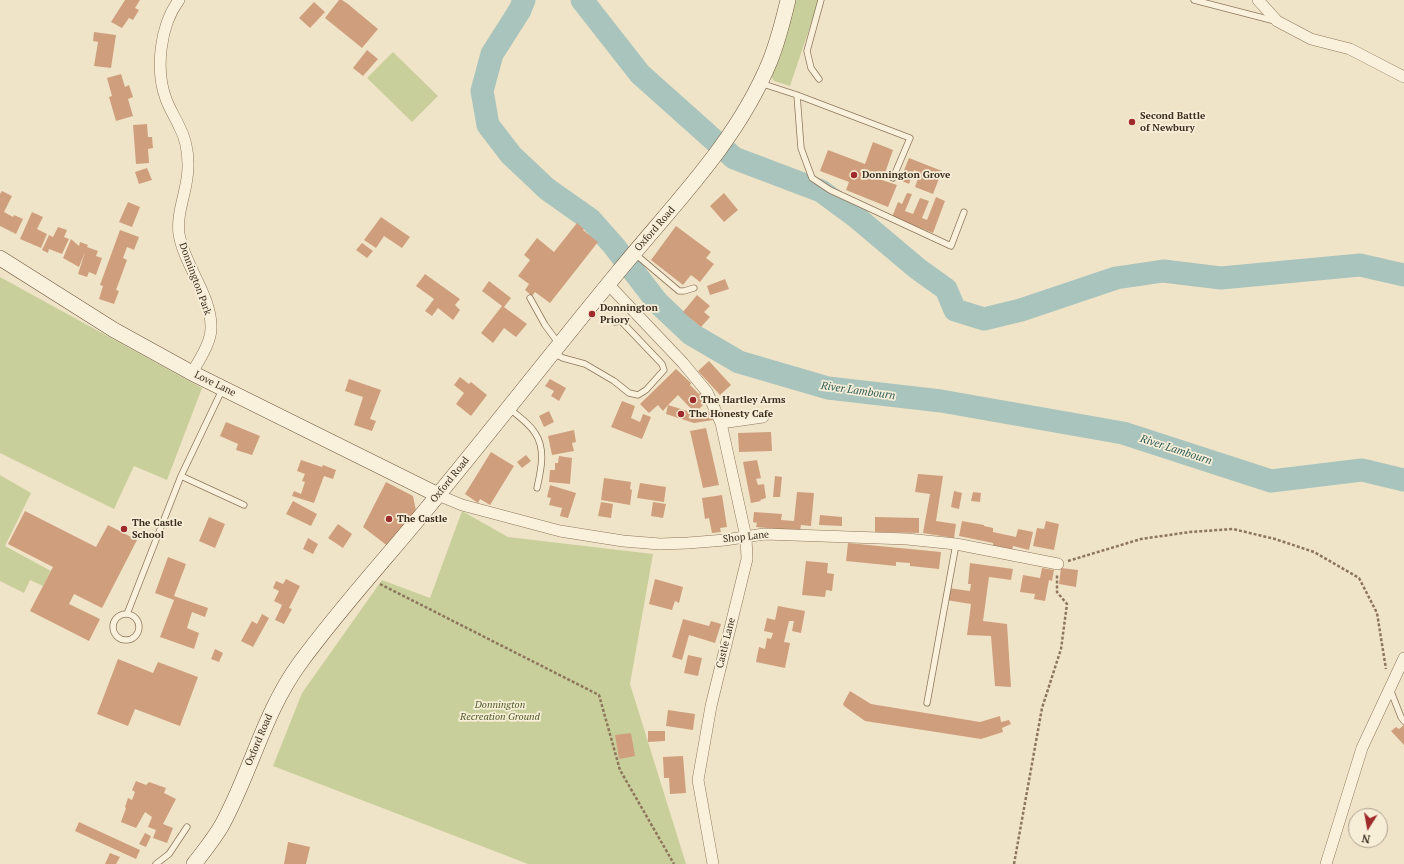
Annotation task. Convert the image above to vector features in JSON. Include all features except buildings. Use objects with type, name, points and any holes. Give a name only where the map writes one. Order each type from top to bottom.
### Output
[{"type":"main road","points":[[760,83],[776,45],[788,0]]},
{"type":"main road","name":"Oxford Road","points":[[194,864],[211,843],[224,821],[242,782],[271,711],[292,674],[327,628],[438,495],[608,284],[684,195],[714,157],[741,118],[760,83]]},
{"type":"main road","name":"Love Lane","points":[[0,258],[114,330],[192,373],[438,495]]},
{"type":"street","name":"Donnington Park","points":[[179,0],[173,8],[164,29],[160,62],[162,84],[166,98],[180,128],[187,148],[188,166],[180,210],[179,232],[184,255],[197,281],[208,310],[211,329],[207,344],[192,373]]},
{"type":"street","points":[[1258,0],[1277,21],[1311,39],[1350,49],[1404,77]]},
{"type":"street","name":"Castle Lane","points":[[608,284],[707,392],[721,423],[746,537],[747,559],[711,706],[698,780],[713,864]]},
{"type":"street","points":[[721,423],[763,417]]},
{"type":"street","name":"Shop Lane","points":[[438,495],[462,505],[560,531],[623,541],[667,544],[764,534],[907,539],[956,544],[1058,564]]},
{"type":"street","points":[[1326,864],[1362,748],[1404,658]]},
{"type":"lane","points":[[819,80],[811,68],[808,51],[821,0]]},
{"type":"lane","points":[[1194,0],[1277,21]]},
{"type":"lane","points":[[760,83],[797,94],[910,138],[893,178]]},
{"type":"lane","points":[[797,94],[801,148],[812,178],[830,190],[951,246],[964,212]]},
{"type":"lane","points":[[632,255],[679,291],[694,288]]},
{"type":"lane","points":[[530,298],[562,358],[585,364],[614,381],[629,393],[638,395],[646,390],[664,370],[662,364],[621,322],[615,322]]},
{"type":"lane","points":[[127,614],[181,476],[223,388]]},
{"type":"lane","points":[[508,408],[531,427],[539,441],[542,464],[538,488]]},
{"type":"lane","points":[[181,476],[244,505]]},
{"type":"lane","points":[[927,703],[956,544]]},
{"type":"lane","points":[[127,614],[135,617],[138,629],[134,637],[126,640],[118,637],[113,630],[113,626],[119,616],[127,614]]},
{"type":"lane","points":[[1390,689],[1404,721]]},
{"type":"lane","points":[[156,864],[169,854],[187,827]]},
{"type":"path","points":[[1014,864],[1042,708],[1061,649],[1067,604],[1057,592],[1058,564],[1141,538],[1190,532],[1233,529],[1275,539],[1314,552],[1359,578],[1377,613],[1390,689]]},
{"type":"path","points":[[368,578],[599,694],[620,770],[674,864]]},
{"type":"green space","points":[[796,0],[819,0],[790,86],[774,81],[771,74],[777,61]]},
{"type":"green space","points":[[393,52],[438,96],[412,122],[367,78]]},
{"type":"green space","points":[[0,277],[202,388],[167,480],[134,466],[114,509],[0,453]]},
{"type":"green space","points":[[0,475],[31,493],[5,546],[51,571],[43,586],[30,580],[24,593],[0,581]]},
{"type":"green space","name":"Donnington Recreation Ground","points":[[462,511],[508,537],[653,554],[630,684],[686,864],[528,864],[273,766],[302,693],[382,580],[430,598]]},
{"type":"waterway","name":"River Lambourn","points":[[524,0],[520,10],[492,54],[482,91],[488,125],[511,155],[547,189],[591,220],[614,246],[658,303],[691,334],[739,362],[828,388],[941,401],[1123,433],[1271,481],[1362,470],[1404,480]]},
{"type":"waterway","points":[[582,0],[640,74],[734,158],[821,191],[855,216],[918,269],[946,289],[955,310],[984,319],[1021,310],[1116,278],[1163,271],[1221,278],[1360,265],[1404,275]]},
{"type":"place","name":"Second Battle of Newbury","points":[[1132,122]]},
{"type":"place","name":"Donnington Grove","points":[[854,175]]},
{"type":"place","name":"Donnington Priory","points":[[592,314]]},
{"type":"place","name":"The Hartley Arms","points":[[693,400]]},
{"type":"place","name":"The Honesty Cafe","points":[[681,414]]},
{"type":"place","name":"The Castle","points":[[389,519]]},
{"type":"place","name":"The Castle School","points":[[124,529]]}]
